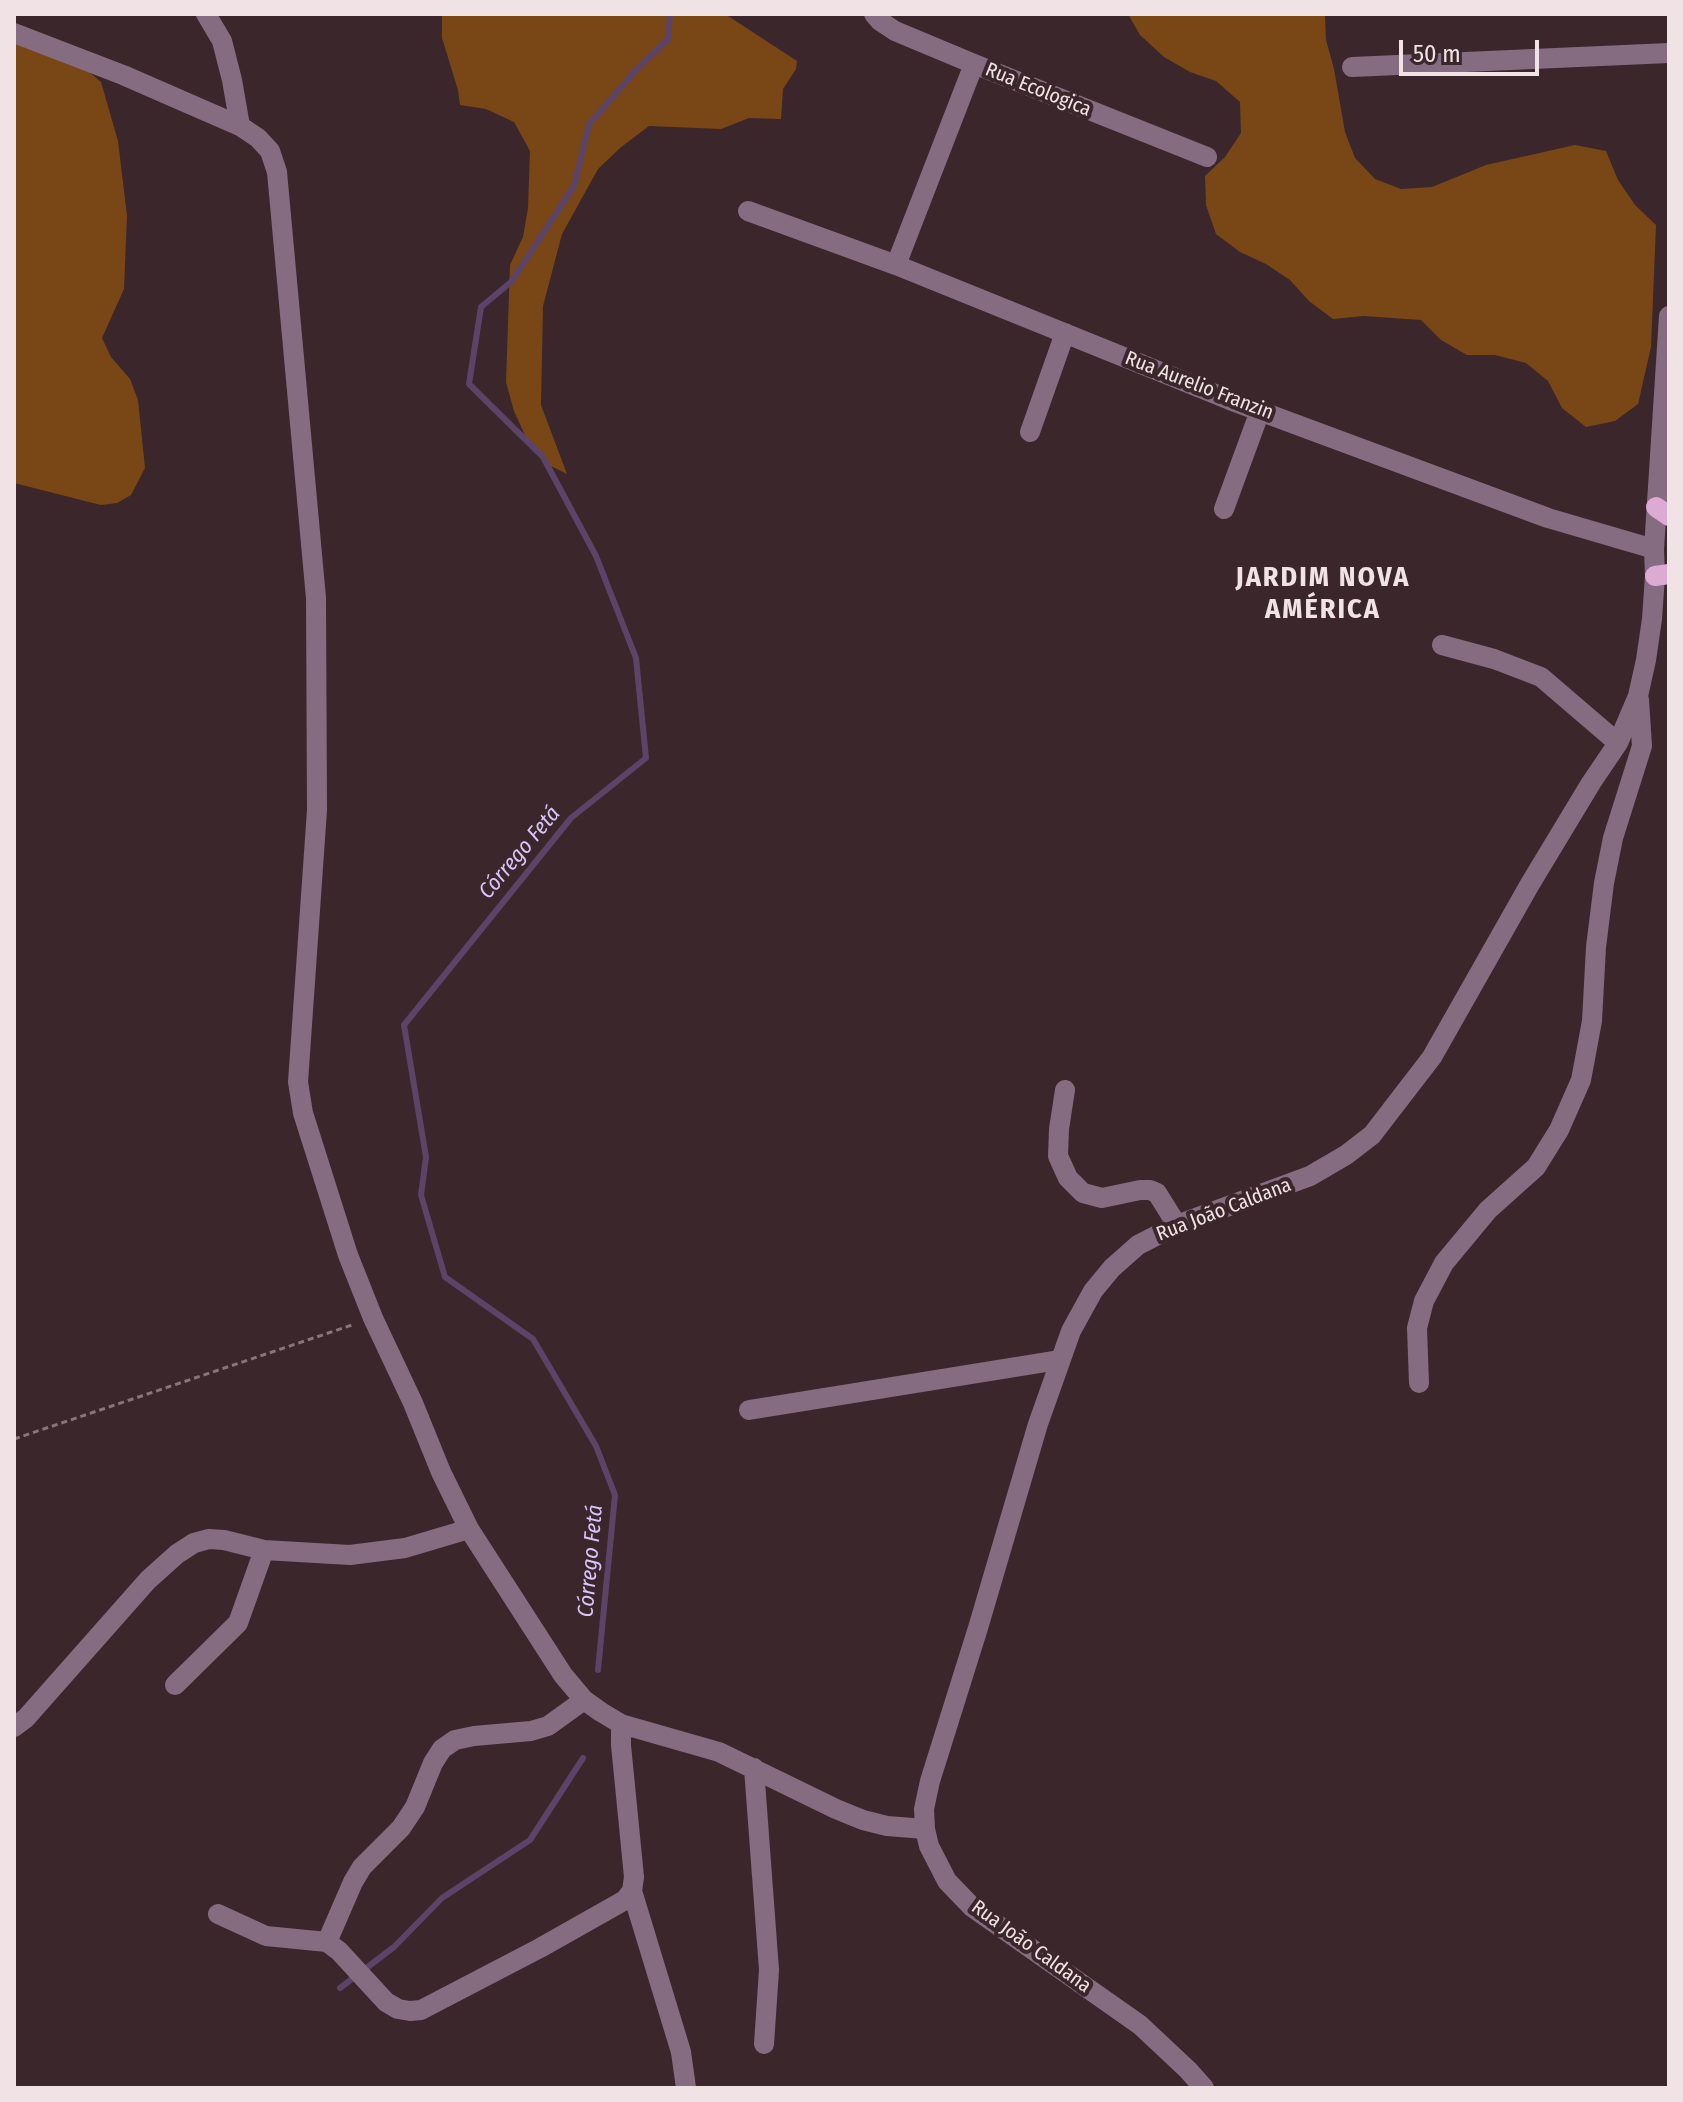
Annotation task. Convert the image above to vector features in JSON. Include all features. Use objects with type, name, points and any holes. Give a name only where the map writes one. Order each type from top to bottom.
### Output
[{"type":"street","points":[[206,14],[222,41],[240,126]]},
{"type":"street","name":"Rua Ecologica","points":[[874,14],[895,31],[1207,157]]},
{"type":"street","points":[[14,33],[123,75],[240,126],[270,151],[277,172],[316,598],[317,810],[298,1082],[303,1113],[348,1255],[441,1472],[469,1529],[563,1675],[584,1700],[621,1724],[719,1752],[863,1820],[887,1826],[925,1829]]},
{"type":"street","points":[[1352,67],[1669,53]]},
{"type":"street","points":[[896,265],[974,64]]},
{"type":"street","name":"Rua Aurelio Franzin","points":[[748,211],[896,265],[1260,411],[1548,518],[1654,549]]},
{"type":"street","name":"Rua João Caldana","points":[[1204,2088],[1140,2025],[972,1907],[947,1881],[929,1846],[925,1829],[924,1809],[930,1781],[1059,1360],[1093,1291],[1112,1268],[1138,1245],[1177,1225],[1310,1176],[1372,1135],[1432,1057],[1530,884],[1618,743],[1638,696],[1662,575],[1654,549],[1663,512],[1669,316]]},
{"type":"street","points":[[1030,432],[1065,333]]},
{"type":"street","points":[[1224,509],[1260,411]]},
{"type":"street","points":[[1442,645],[1494,659],[1541,677],[1618,743]]},
{"type":"street","points":[[1419,1383],[1417,1328],[1430,1288],[1444,1263],[1488,1210],[1536,1167],[1559,1130],[1581,1080],[1592,1021],[1596,947],[1604,883],[1613,838],[1642,746],[1638,696]]},
{"type":"street","points":[[1065,1090],[1058,1156],[1068,1178],[1083,1193],[1102,1198],[1140,1190],[1157,1193],[1177,1225]]},
{"type":"street","points":[[749,1410],[1059,1360]]},
{"type":"street","points":[[14,1727],[26,1718],[148,1580],[194,1543],[209,1539],[224,1540],[264,1550],[350,1555],[405,1548],[469,1529]]},
{"type":"street","points":[[175,1685],[238,1623],[264,1550]]},
{"type":"street","points":[[327,1942],[353,1882],[362,1867],[401,1828],[415,1807],[442,1749],[455,1740],[531,1731],[548,1726],[584,1700]]},
{"type":"street","points":[[621,1724],[634,1877],[632,1891],[681,2052],[686,2088]]},
{"type":"street","points":[[754,1768],[769,1970],[764,2044]]},
{"type":"street","points":[[218,1914],[266,1936],[327,1942],[386,2002],[410,2011],[421,2010],[540,1948],[625,1900],[632,1891]]},
{"type":"path","points":[[14,1439],[373,1318]]},
{"type":"shaded area","points":[[442,14],[725,14],[797,61],[796,69],[783,89],[781,119],[749,118],[721,129],[649,126],[598,169],[562,234],[543,306],[541,405],[567,474],[549,465],[529,444],[514,411],[506,382],[510,265],[523,237],[528,208],[530,151],[514,122],[486,109],[460,105],[442,38]]},
{"type":"shaded area","points":[[1128,14],[1325,14],[1326,40],[1345,132],[1355,158],[1375,179],[1401,189],[1432,187],[1486,165],[1575,145],[1606,151],[1618,180],[1635,205],[1656,225],[1651,347],[1638,404],[1615,421],[1586,427],[1562,408],[1548,381],[1526,363],[1495,355],[1467,355],[1441,340],[1421,320],[1364,316],[1333,319],[1309,301],[1290,280],[1240,252],[1216,234],[1206,205],[1205,176],[1225,157],[1241,133],[1240,102],[1216,81],[1190,72],[1164,57],[1140,35]]},
{"type":"shaded area","points":[[14,34],[81,65],[101,82],[118,141],[127,216],[124,289],[102,338],[111,357],[130,379],[138,400],[145,468],[131,495],[117,503],[101,505],[14,483]]},
{"type":"waterway","name":"Córrego Fetá","points":[[598,1670],[615,1495],[596,1446],[533,1339],[445,1277],[421,1195],[426,1157],[404,1025],[571,818],[646,758],[636,658],[596,556],[543,457],[469,384],[481,307],[511,282],[574,186],[589,124],[668,39],[670,14]]},
{"type":"waterway","name":"Córrego Fetá","points":[[340,1988],[394,1947],[442,1898],[530,1840],[583,1758]]},
{"type":"district","name":"JARDIM NOVA AMÉRICA","points":[[1323,594]]}]
